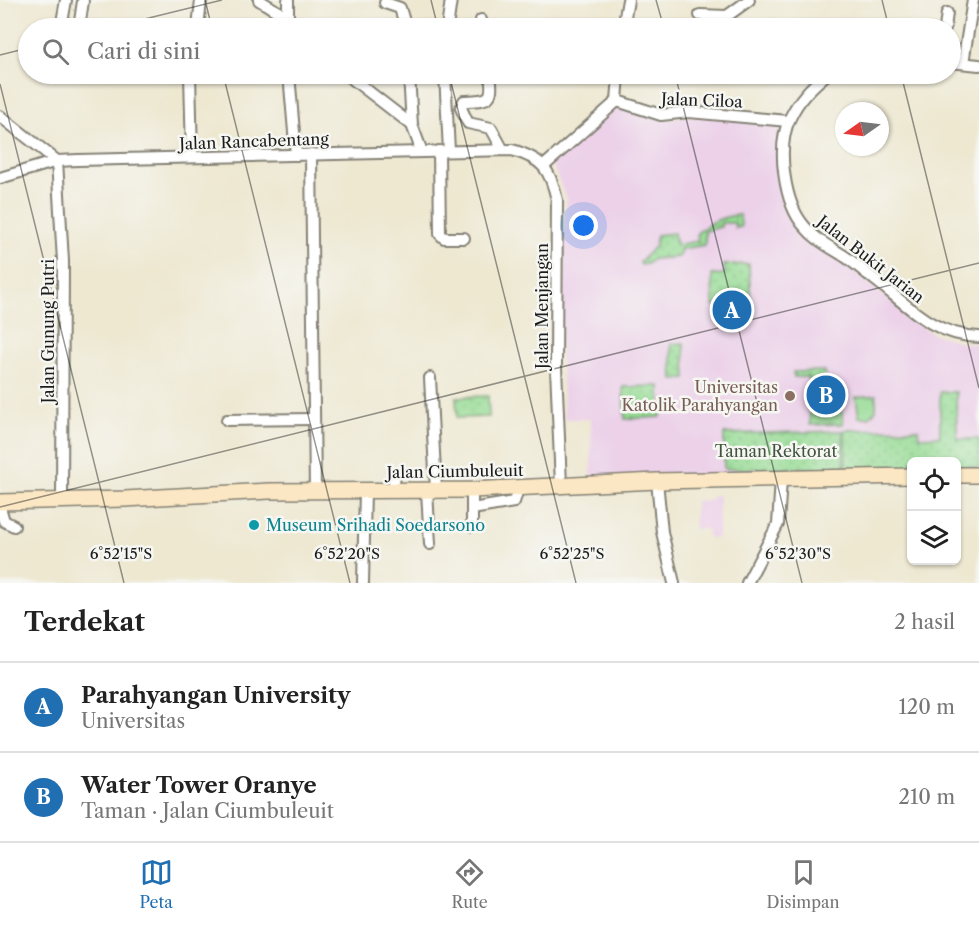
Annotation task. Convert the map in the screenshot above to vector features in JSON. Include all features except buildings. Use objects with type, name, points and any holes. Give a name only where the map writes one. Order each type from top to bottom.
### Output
[{"type":"main road","points":[[961,476],[979,475]]},
{"type":"main road","name":"Jalan Ciumbuleuit","points":[[0,502],[269,491],[365,490],[394,483],[431,490],[472,490],[657,481],[907,476]]},
{"type":"street","points":[[63,18],[66,0]]},
{"type":"street","points":[[199,18],[201,0]]},
{"type":"street","points":[[259,0],[282,18]]},
{"type":"street","points":[[288,0],[290,18]]},
{"type":"street","points":[[448,18],[451,0]]},
{"type":"street","points":[[625,18],[628,0]]},
{"type":"street","points":[[700,15],[727,16],[749,0]]},
{"type":"street","points":[[974,0],[963,63],[979,65]]},
{"type":"street","points":[[81,18],[84,1]]},
{"type":"street","points":[[385,3],[400,8],[403,18]]},
{"type":"street","points":[[946,18],[947,13]]},
{"type":"street","points":[[190,84],[192,158]]},
{"type":"street","points":[[290,84],[296,155]]},
{"type":"street","points":[[359,84],[412,125]]},
{"type":"street","points":[[410,84],[412,125],[422,152]]},
{"type":"street","points":[[445,84],[440,234],[444,238],[464,238]]},
{"type":"street","points":[[492,84],[493,89],[489,98],[464,101],[461,108],[468,123],[491,129],[508,150],[535,158],[544,166],[617,101],[618,84]]},
{"type":"street","name":"Jalan Bukit Jarian","points":[[814,84],[807,90],[788,121],[784,143],[788,195],[792,209],[805,228],[931,324],[954,335],[979,337]]},
{"type":"street","name":"Jalan Ciloa","points":[[617,101],[661,115],[689,112],[788,121]]},
{"type":"street","points":[[0,116],[57,161]]},
{"type":"street","name":"Jalan Rancabentang","points":[[0,178],[57,161],[508,150]]},
{"type":"street","points":[[311,154],[315,491]]},
{"type":"street","name":"Jalan Gunung Putri","points":[[57,161],[63,261],[62,501]]},
{"type":"street","name":"Jalan Menjangan","points":[[544,166],[553,182],[557,200],[556,367],[561,485]]},
{"type":"street","points":[[430,378],[430,544]]},
{"type":"street","points":[[227,420],[314,419]]},
{"type":"street","points":[[747,583],[778,524],[781,480]]},
{"type":"street","points":[[657,481],[662,532],[674,583]]},
{"type":"street","points":[[472,509],[514,502],[518,489]]},
{"type":"street","points":[[363,583],[365,490]]},
{"type":"street","points":[[472,490],[472,526]]},
{"type":"street","points":[[0,507],[4,521],[14,526]]},
{"type":"shaded area","points":[[619,106],[651,118],[669,120],[689,115],[772,122],[780,126],[782,178],[814,240],[931,333],[964,343],[979,344],[979,471],[961,472],[961,457],[907,457],[907,472],[591,478],[591,419],[564,419],[560,340],[566,198],[551,162]]},
{"type":"shaded area","points":[[712,495],[719,495],[718,538],[708,538],[708,529],[694,529],[695,501],[712,500]]},
{"type":"green space","points":[[740,215],[741,227],[735,228],[735,223],[721,223],[721,227],[705,231],[705,245],[681,249],[679,257],[653,259],[641,265],[640,262],[655,246],[656,235],[674,233],[676,245],[698,241],[697,233],[707,226],[722,218]]},
{"type":"green space","points":[[749,264],[751,305],[713,306],[712,275],[725,274],[724,265]]},
{"type":"green space","points":[[684,343],[686,379],[673,380],[671,344]]},
{"type":"green space","points":[[824,371],[826,384],[839,383],[843,424],[810,425],[809,403],[816,387],[809,386],[808,377],[794,377],[793,372]]},
{"type":"green space","points":[[660,386],[661,417],[625,419],[623,387]]},
{"type":"green space","points":[[940,392],[956,392],[957,439],[979,439],[979,467],[961,467],[961,457],[907,457],[907,468],[846,469],[845,430],[918,429],[919,437],[940,436]]},
{"type":"green space","points":[[876,395],[876,410],[869,417],[859,417],[856,397]]},
{"type":"green space","points":[[488,396],[489,417],[457,418],[456,397]]},
{"type":"green space","name":"Taman Rektorat","points":[[843,431],[844,468],[724,469],[724,434]]},
{"type":"place","name":"Parahyangan University","points":[[732,310]]},
{"type":"place","name":"Water Tower Oranye","points":[[826,395]]},
{"type":"place","name":"Universitas Katolik Parahyangan","points":[[790,396]]},
{"type":"place","name":"Museum Srihadi Soedarsono","points":[[254,525]]}]
